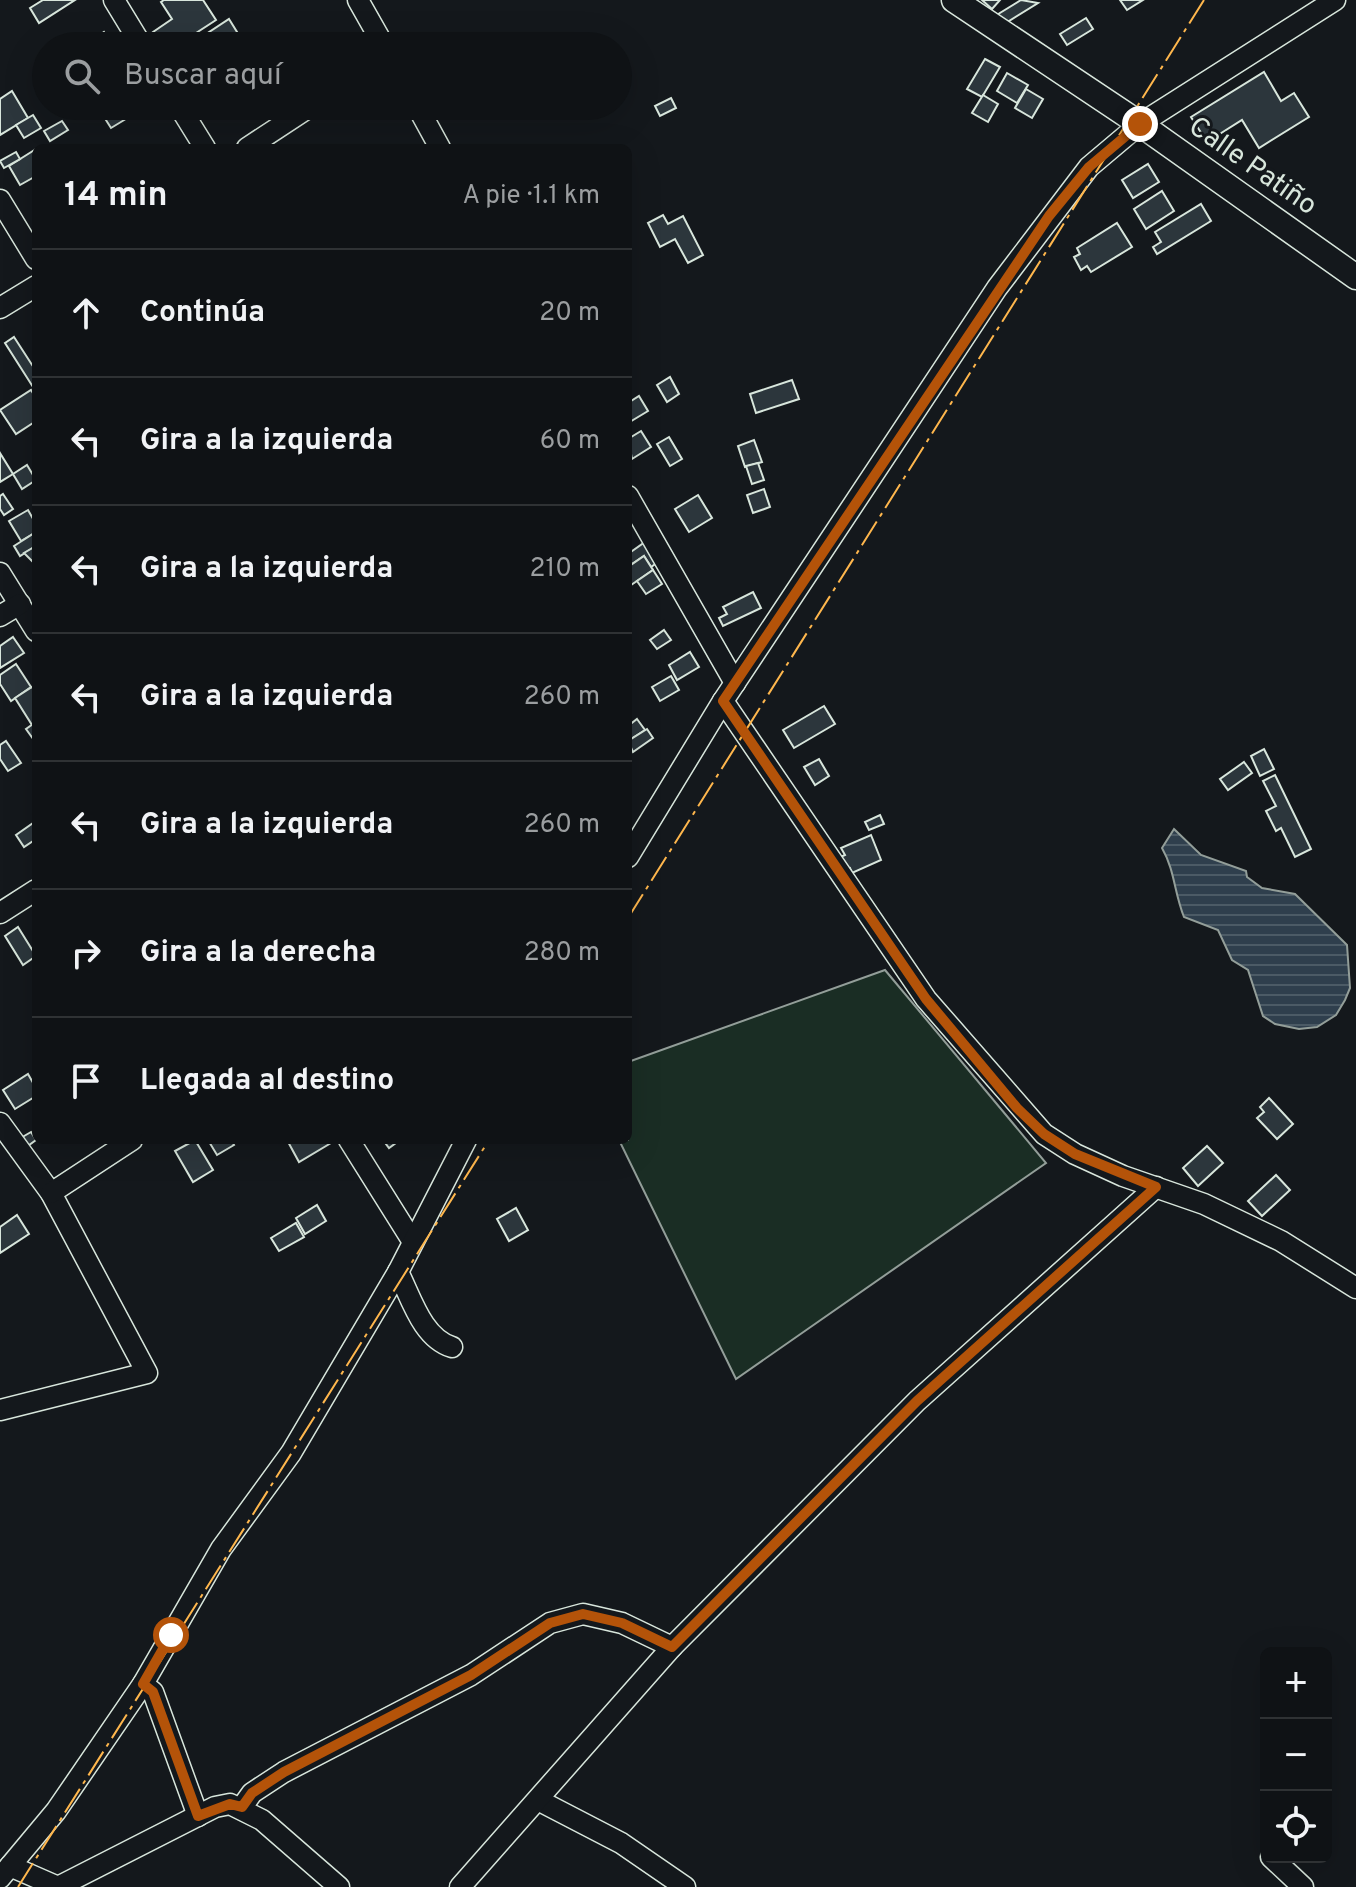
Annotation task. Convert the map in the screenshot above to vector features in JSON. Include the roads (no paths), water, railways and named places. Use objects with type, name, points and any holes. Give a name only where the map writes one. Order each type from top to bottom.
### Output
[{"type":"main road","name":"Calle Patiño","points":[[954,0],[1140,124],[1356,277]]},
{"type":"street","points":[[114,0],[133,32]]},
{"type":"street","points":[[358,0],[376,32]]},
{"type":"street","points":[[632,845],[723,701],[1040,228],[1089,167],[1140,124],[1335,0]]},
{"type":"street","points":[[188,120],[203,144]]},
{"type":"street","points":[[253,144],[290,120]]},
{"type":"street","points":[[425,120],[438,144]]},
{"type":"street","points":[[0,200],[32,252]]},
{"type":"street","points":[[0,308],[32,288]]},
{"type":"street","points":[[634,522],[735,683]]},
{"type":"street","points":[[0,573],[32,624]]},
{"type":"street","points":[[0,616],[20,604]]},
{"type":"street","points":[[723,701],[926,999],[1017,1108],[1044,1134],[1075,1154],[1204,1204],[1281,1241],[1356,1288]]},
{"type":"street","points":[[0,913],[32,893]]},
{"type":"street","points":[[0,1123],[51,1193],[147,1373],[0,1410]]},
{"type":"street","points":[[51,1193],[126,1144]]},
{"type":"street","points":[[352,1144],[413,1242]]},
{"type":"street","points":[[339,1887],[242,1807],[230,1804],[198,1816],[58,1887],[5,1872],[56,1811],[143,1684],[221,1549],[291,1453],[398,1272],[464,1144]]},
{"type":"street","points":[[460,1887],[672,1647],[917,1401],[1156,1187]]},
{"type":"street","points":[[398,1272],[428,1331],[442,1344],[452,1347]]},
{"type":"street","points":[[242,1807],[252,1793],[284,1772],[471,1675],[550,1623],[583,1614],[622,1623],[672,1647]]},
{"type":"street","points":[[143,1684],[153,1692],[198,1816]]},
{"type":"street","points":[[538,1800],[621,1843],[685,1887]]},
{"type":"street","points":[[1278,1863],[1303,1887]]},
{"type":"water","points":[[1174,829],[1201,855],[1246,871],[1247,877],[1262,888],[1295,894],[1347,945],[1350,988],[1336,1015],[1317,1027],[1299,1029],[1275,1024],[1263,1016],[1248,970],[1232,960],[1218,930],[1184,917],[1170,865],[1162,848]]}]
